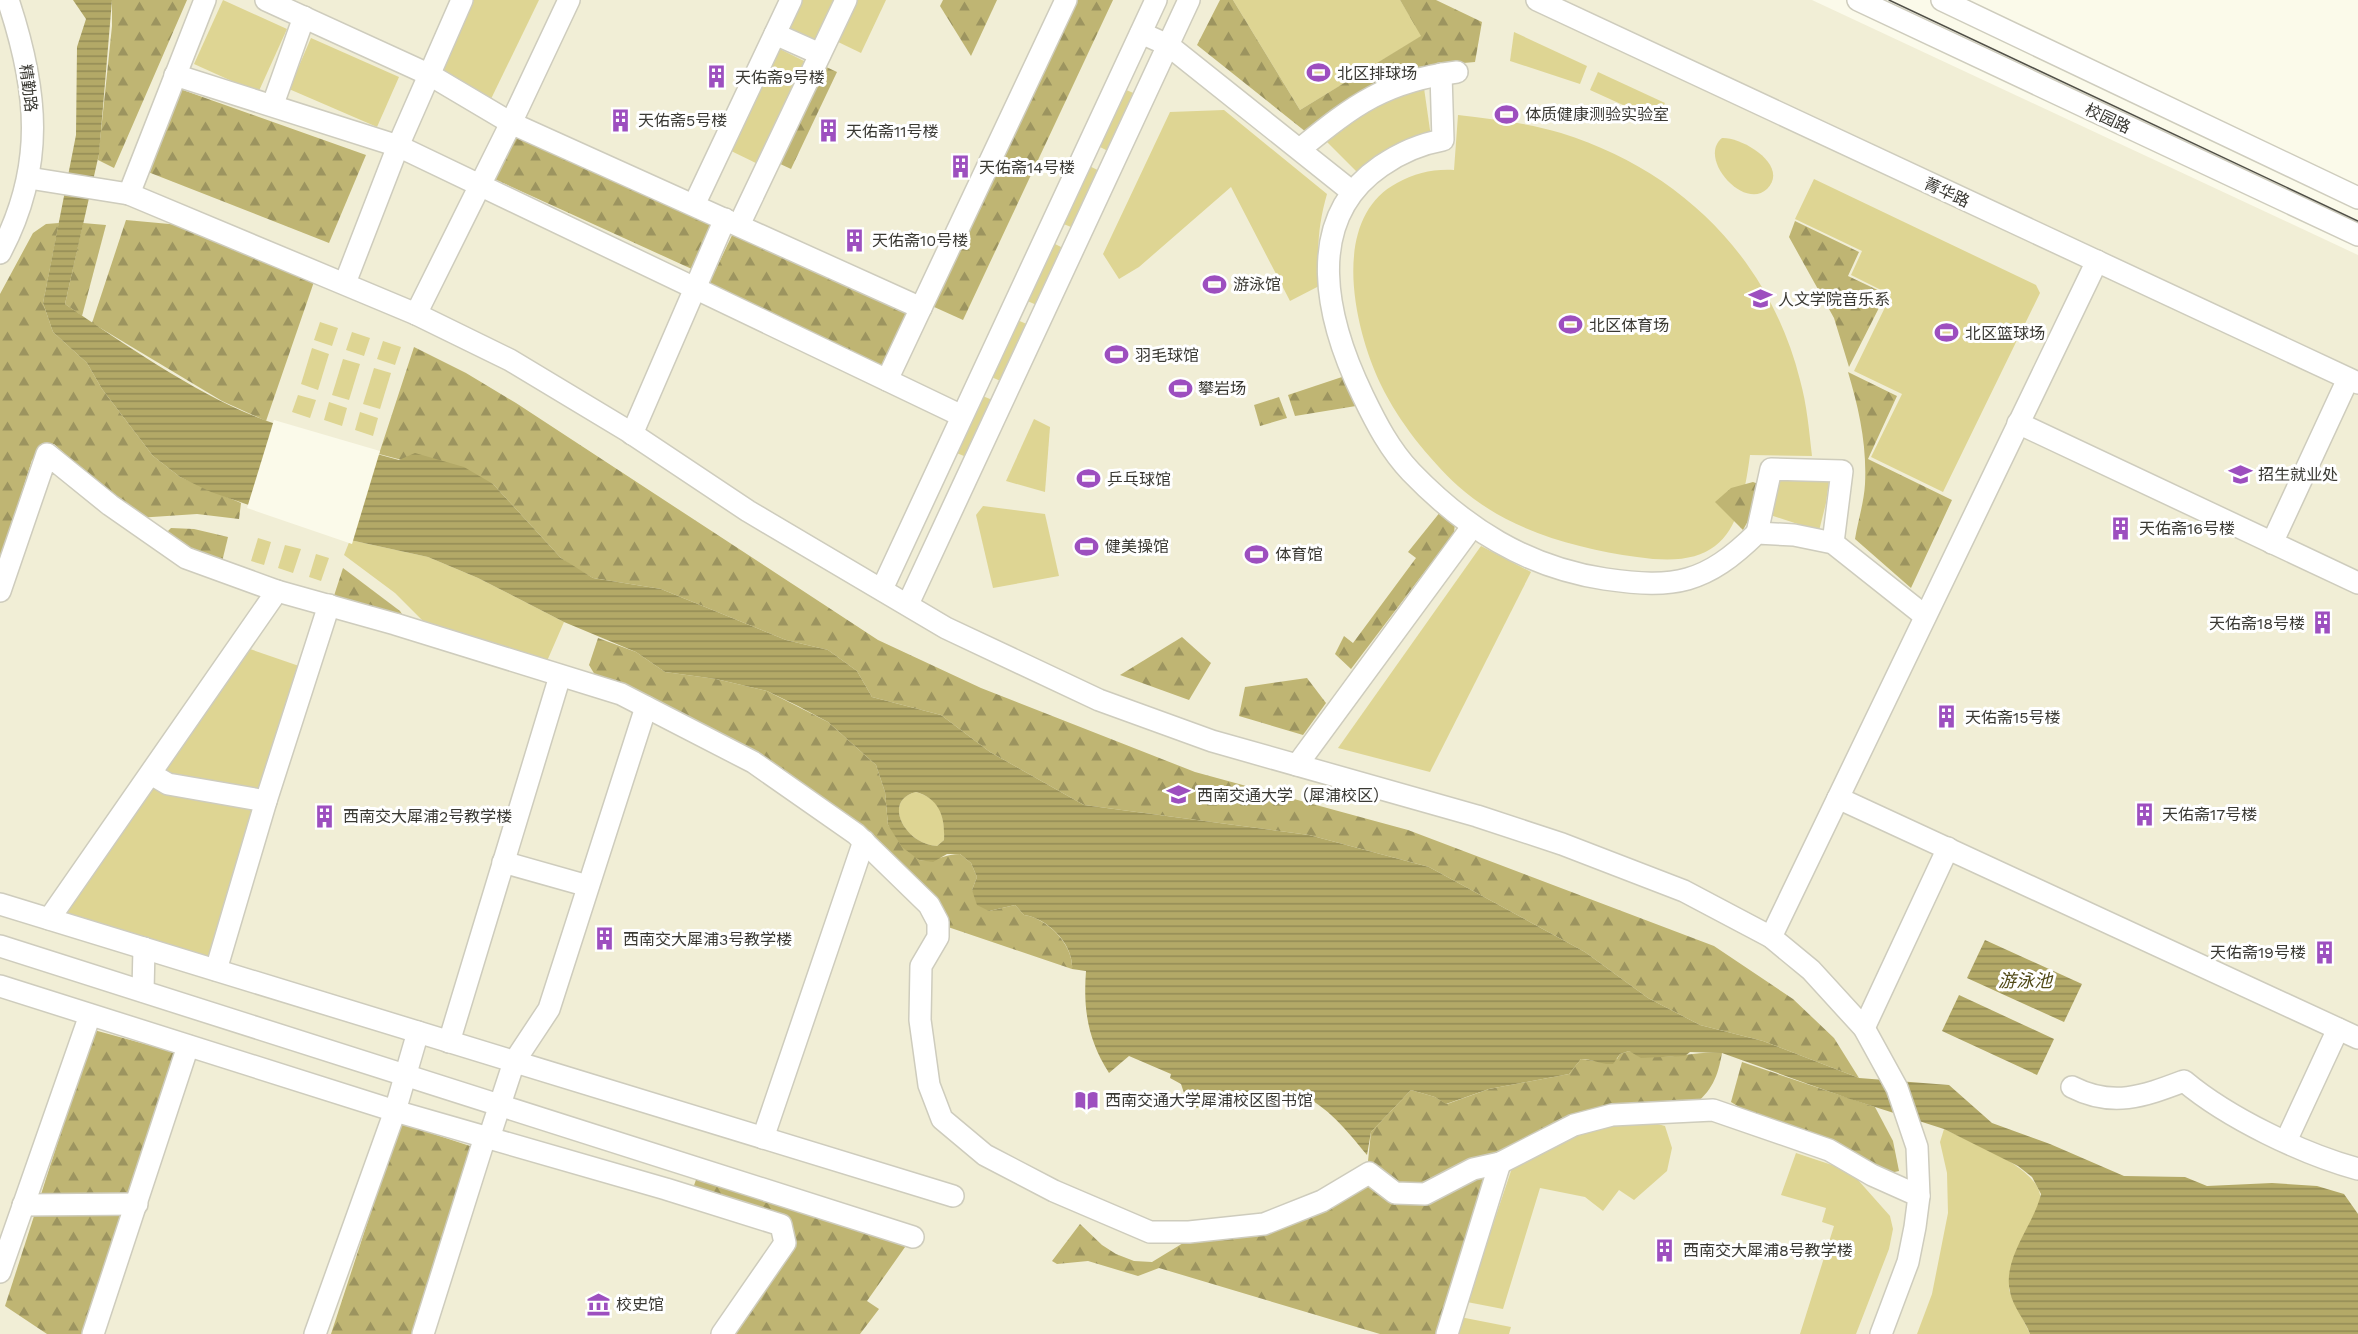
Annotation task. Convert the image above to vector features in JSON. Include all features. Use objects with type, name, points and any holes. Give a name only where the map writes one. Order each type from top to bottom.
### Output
[{"type":"street","name":"精勤路","points":[[0,253],[22,204],[29,178],[33,113],[29,74],[8,0]]},
{"type":"street","points":[[129,194],[205,0]]},
{"type":"street","points":[[266,0],[430,75],[511,123],[921,308]]},
{"type":"street","points":[[345,283],[398,146],[462,0]]},
{"type":"street","points":[[416,314],[481,185],[568,0]]},
{"type":"street","points":[[694,205],[791,0]]},
{"type":"street","points":[[632,434],[696,288],[820,54],[846,0]]},
{"type":"street","points":[[887,380],[1066,0]]},
{"type":"street","points":[[882,589],[1156,0]]},
{"type":"street","points":[[908,604],[1189,0]]},
{"type":"street","name":"菁华路","points":[[1537,0],[2353,381]]},
{"type":"street","name":"校园路","points":[[1858,0],[2358,235]]},
{"type":"street","points":[[1942,0],[2358,198]]},
{"type":"street","points":[[273,104],[304,17]]},
{"type":"street","points":[[1141,33],[1168,45],[1351,191]]},
{"type":"street","points":[[775,34],[820,54]]},
{"type":"street","points":[[1300,149],[1352,108],[1378,92],[1402,82],[1449,73],[1443,140],[1413,148],[1390,160],[1351,191],[1332,232],[1331,307],[1343,351],[1380,432],[1410,470],[1472,526],[1514,551],[1575,572],[1639,584],[1683,582],[1717,568],[1757,533],[1772,469],[1842,471],[1833,543]]},
{"type":"street","points":[[175,75],[273,104],[398,146],[962,416]]},
{"type":"street","points":[[29,178],[129,194],[416,314],[510,360],[632,434],[748,511],[946,628],[1099,700],[1212,741],[1478,816],[1562,844],[1684,891],[1771,937],[1811,970],[1864,1028],[1897,1089],[1917,1147],[1919,1196],[1908,1262],[1881,1334]]},
{"type":"street","points":[[1771,937],[2097,261]]},
{"type":"street","points":[[2272,543],[2353,381]]},
{"type":"street","points":[[2018,423],[2358,583]]},
{"type":"street","points":[[0,591],[47,454],[110,505],[186,558],[277,591],[621,694],[753,762],[864,841],[929,906],[938,922],[938,937],[921,966],[920,1020],[929,1085],[942,1119],[985,1155],[1054,1191],[1150,1233],[1189,1232],[1264,1224],[1322,1201],[1369,1173],[1395,1193],[1425,1194],[1473,1169],[1500,1163],[1574,1125],[1612,1115],[1713,1110],[1829,1150],[1872,1175],[1919,1196]]},
{"type":"street","points":[[1297,765],[1472,526]]},
{"type":"street","points":[[1757,533],[1794,535],[1833,543],[1925,616]]},
{"type":"street","points":[[49,919],[277,591]]},
{"type":"street","points":[[216,970],[266,801],[329,605]]},
{"type":"street","points":[[449,1042],[560,676]]},
{"type":"street","points":[[423,1334],[514,1062],[549,1009],[646,707]]},
{"type":"street","points":[[151,774],[168,784],[266,801]]},
{"type":"street","points":[[1838,798],[2358,1038]]},
{"type":"street","points":[[763,1138],[864,841]]},
{"type":"street","points":[[1864,1028],[1948,848]]},
{"type":"street","points":[[503,862],[588,886]]},
{"type":"street","points":[[0,904],[952,1196]]},
{"type":"street","points":[[0,946],[913,1237]]},
{"type":"street","points":[[142,992],[144,948]]},
{"type":"street","points":[[0,986],[395,1111],[781,1225],[785,1243],[722,1334]]},
{"type":"street","points":[[0,1272],[90,1015]]},
{"type":"street","points":[[2286,1141],[2338,1029]]},
{"type":"street","points":[[315,1334],[395,1111],[418,1032]]},
{"type":"street","points":[[93,1334],[188,1046]]},
{"type":"street","points":[[2072,1087],[2090,1097],[2138,1098],[2184,1081],[2207,1100],[2286,1141],[2333,1162],[2358,1169]]},
{"type":"street","points":[[1447,1334],[1500,1163]]},
{"type":"street","points":[[23,1205],[137,1204]]},
{"type":"shaded area","name":"西南交通大学（犀浦校区）","points":[[0,0],[1812,0],[2358,255],[2358,1334],[0,1334]]},
{"type":"shaded area","points":[[223,0],[287,29],[258,93],[194,64]]},
{"type":"shaded area","points":[[474,0],[539,0],[490,101],[437,75]]},
{"type":"shaded area","points":[[796,0],[840,0],[819,43],[784,26]]},
{"type":"shaded area","points":[[853,0],[886,0],[861,53],[834,40]]},
{"type":"shaded area","name":"北区排球场","points":[[1233,0],[1400,0],[1422,36],[1300,110]]},
{"type":"shaded area","points":[[1514,32],[1587,66],[1580,84],[1510,61]]},
{"type":"shaded area","points":[[311,38],[399,77],[377,127],[289,89]]},
{"type":"shaded area","points":[[774,46],[810,64],[762,166],[725,148]]},
{"type":"shaded area","points":[[1598,72],[1665,103],[1656,120],[1590,90]]},
{"type":"shaded area","points":[[1424,88],[1431,137],[1360,175],[1326,141],[1372,110]]},
{"type":"shaded area","points":[[1124,89],[1138,95],[1112,153],[1098,146]]},
{"type":"shaded area","points":[[1224,110],[1327,194],[1319,239],[1321,285],[1290,301],[1231,187],[1139,267],[1119,279],[1103,254],[1170,112]]},
{"type":"shaded area","name":"北区体育场","points":[[1458,115],[1523,124],[1561,133],[1604,149],[1644,170],[1681,195],[1714,224],[1742,258],[1766,295],[1786,336],[1800,380],[1812,456],[1750,455],[1746,482],[1733,525],[1722,540],[1708,551],[1690,557],[1666,560],[1637,557],[1566,542],[1520,525],[1477,501],[1458,486],[1415,439],[1388,399],[1371,362],[1356,306],[1353,276],[1355,248],[1362,222],[1376,200],[1397,183],[1424,172],[1454,170]]},
{"type":"shaded area","points":[[1722,138],[1741,142],[1761,154],[1773,171],[1773,180],[1767,189],[1757,194],[1747,193],[1736,188],[1726,179],[1715,158],[1716,147]]},
{"type":"shaded area","points":[[1087,165],[1102,172],[1076,229],[1061,223]]},
{"type":"shaded area","name":"北区篮球场","points":[[1814,179],[2036,285],[2040,293],[1943,492],[1871,457],[1902,394],[1854,371],[1891,295],[1851,275],[1862,251],[1795,219]]},
{"type":"shaded area","points":[[1051,242],[1065,249],[1039,306],[1025,300]]},
{"type":"shaded area","points":[[1015,319],[1029,325],[1003,382],[989,376]]},
{"type":"shaded area","points":[[320,322],[338,328],[332,346],[314,340]]},
{"type":"shaded area","points":[[352,332],[370,338],[364,356],[346,350]]},
{"type":"shaded area","points":[[383,341],[401,347],[395,365],[377,359]]},
{"type":"shaded area","points":[[312,348],[329,354],[318,390],[301,384]]},
{"type":"shaded area","points":[[343,359],[360,364],[349,400],[332,395]]},
{"type":"shaded area","points":[[374,368],[391,373],[380,409],[363,404]]},
{"type":"shaded area","points":[[298,395],[316,400],[310,418],[292,412]]},
{"type":"shaded area","points":[[980,395],[995,401],[969,458],[954,452]]},
{"type":"shaded area","points":[[329,402],[347,408],[342,426],[324,420]]},
{"type":"shaded area","points":[[360,412],[378,418],[373,436],[355,430]]},
{"type":"shaded area","points":[[1034,419],[1050,427],[1045,492],[1006,481]]},
{"type":"shaded area","points":[[1782,473],[1830,474],[1819,531],[1767,514]]},
{"type":"shaded area","points":[[983,506],[1045,514],[1059,576],[993,588],[976,515]]},
{"type":"shaded area","points":[[258,538],[271,542],[264,565],[251,561]]},
{"type":"shaded area","points":[[350,540],[428,557],[478,578],[564,622],[544,668],[429,627],[395,593],[344,555]]},
{"type":"shaded area","points":[[285,545],[301,549],[293,573],[278,568]]},
{"type":"shaded area","points":[[1481,546],[1531,572],[1430,772],[1338,748]]},
{"type":"shaded area","points":[[316,554],[329,558],[321,581],[309,577]]},
{"type":"shaded area","points":[[250,649],[302,667],[208,961],[62,912]]},
{"type":"shaded area","points":[[916,792],[931,799],[940,810],[944,824],[944,840],[937,846],[915,838],[901,821],[900,804],[906,797]]},
{"type":"shaded area","points":[[1643,1120],[1665,1126],[1672,1148],[1667,1171],[1634,1200],[1619,1190],[1603,1211],[1585,1197],[1540,1188],[1503,1309],[1467,1302],[1512,1168],[1594,1125]]},
{"type":"shaded area","points":[[1944,1129],[2004,1158],[2031,1179],[2039,1191],[2040,1203],[2015,1254],[2009,1290],[2030,1334],[1917,1334],[1932,1294],[1948,1213],[1947,1173],[1940,1142]]},
{"type":"shaded area","points":[[1796,1153],[1850,1171],[1890,1216],[1893,1229],[1889,1249],[1856,1334],[1800,1334],[1834,1226],[1822,1222],[1826,1208],[1781,1195]]},
{"type":"shaded area","points":[[1460,1317],[1511,1327],[1509,1334],[1456,1334]]},
{"type":"green space","points":[[112,0],[187,0],[114,168],[98,160],[112,26]]},
{"type":"green space","points":[[943,0],[997,0],[971,56],[940,6]]},
{"type":"green space","points":[[1075,0],[1113,0],[963,320],[932,306]]},
{"type":"green space","points":[[1220,0],[1233,0],[1300,110],[1421,36],[1400,0],[1436,0],[1482,22],[1475,62],[1417,67],[1385,78],[1306,132],[1197,45]]},
{"type":"green space","points":[[822,65],[837,72],[791,169],[776,162]]},
{"type":"green space","points":[[180,89],[366,155],[329,243],[148,172]]},
{"type":"green space","points":[[513,126],[718,219],[694,270],[490,177]]},
{"type":"green space","points":[[126,220],[191,226],[316,276],[266,421],[222,401],[92,323]]},
{"type":"green space","points":[[1795,221],[1859,252],[1848,276],[1886,294],[1849,367],[1834,318],[1789,237]]},
{"type":"green space","points":[[59,223],[43,303],[53,332],[87,363],[102,389],[153,456],[180,477],[241,503],[239,519],[197,514],[137,518],[54,444],[32,460],[0,561],[0,294],[33,233],[46,224]]},
{"type":"green space","points":[[83,223],[106,225],[82,316],[65,304]]},
{"type":"green space","points":[[735,229],[912,314],[884,372],[707,288]]},
{"type":"green space","points":[[414,347],[466,373],[516,403],[878,640],[981,688],[1195,772],[1408,830],[1714,946],[1793,999],[1834,1038],[1859,1078],[1763,1041],[1700,1025],[1648,998],[1585,952],[1429,867],[1309,835],[1084,805],[990,752],[941,715],[872,697],[857,671],[828,650],[786,640],[661,589],[593,578],[561,558],[493,484],[379,454]]},
{"type":"green space","points":[[1848,372],[1897,396],[1868,459],[1952,500],[1911,588],[1855,539],[1864,491],[1865,455],[1859,413]]},
{"type":"green space","points":[[1345,376],[1356,406],[1295,416],[1288,395]]},
{"type":"green space","points":[[1279,397],[1287,418],[1260,426],[1254,405]]},
{"type":"green space","points":[[1753,482],[1761,485],[1753,512],[1743,530],[1715,502],[1731,488]]},
{"type":"green space","points":[[1441,511],[1455,523],[1454,533],[1351,669],[1335,654],[1344,636],[1353,643],[1416,558],[1408,552]]},
{"type":"green space","points":[[171,528],[194,529],[228,537],[221,566],[174,547],[165,534]]},
{"type":"green space","points":[[343,568],[400,611],[410,626],[332,602]]},
{"type":"green space","points":[[1182,637],[1211,663],[1189,700],[1120,675]]},
{"type":"green space","points":[[598,638],[636,652],[665,672],[716,679],[767,691],[828,722],[876,765],[885,792],[888,825],[919,860],[960,854],[971,863],[977,877],[972,890],[989,911],[1015,905],[1024,915],[1033,917],[1050,927],[1069,951],[1072,969],[945,926],[767,761],[697,721],[595,675],[589,665]]},
{"type":"green space","points":[[1307,678],[1326,703],[1303,735],[1239,716],[1245,687]]},
{"type":"green space","points":[[94,1030],[174,1052],[83,1334],[47,1334],[5,1306]]},
{"type":"green space","points":[[1629,1051],[1652,1057],[1722,1053],[1713,1083],[1705,1095],[1692,1106],[1528,1141],[1423,1187],[1395,1182],[1382,1175],[1368,1161],[1371,1132],[1411,1090],[1435,1097],[1447,1104],[1489,1089],[1569,1074],[1581,1059],[1597,1061],[1617,1059],[1620,1054]]},
{"type":"green space","points":[[1742,1062],[1875,1107],[1893,1141],[1899,1171],[1890,1173],[1757,1118],[1731,1102]]},
{"type":"green space","points":[[400,1123],[473,1147],[416,1334],[331,1334]]},
{"type":"green space","points":[[698,1174],[910,1240],[867,1301],[879,1309],[860,1334],[732,1334],[789,1249],[782,1219],[691,1194]]},
{"type":"green space","points":[[1486,1174],[1436,1334],[1380,1334],[1159,1268],[1138,1276],[1088,1261],[1057,1264],[1052,1261],[1080,1224],[1102,1245],[1116,1254],[1134,1261],[1152,1262],[1193,1237],[1366,1184],[1385,1196]]},
{"type":"water","points":[[73,0],[112,0],[99,154],[65,304],[189,384],[242,411],[316,437],[399,460],[415,453],[464,467],[493,484],[561,558],[593,578],[661,589],[786,640],[828,650],[857,671],[872,697],[941,715],[990,752],[1084,805],[1309,835],[1429,867],[1585,952],[1648,998],[1700,1025],[1763,1041],[1859,1078],[1949,1085],[1992,1123],[2050,1144],[2124,1176],[2185,1177],[2207,1186],[2272,1183],[2317,1186],[2344,1194],[2358,1214],[2358,1334],[2030,1334],[2012,1298],[2009,1279],[2014,1254],[2041,1194],[2032,1177],[2018,1166],[1944,1129],[1850,1099],[1722,1053],[1690,1052],[1685,1056],[1641,1058],[1629,1051],[1620,1054],[1613,1064],[1581,1059],[1569,1074],[1489,1089],[1446,1104],[1435,1097],[1411,1090],[1371,1132],[1367,1155],[1345,1128],[1328,1112],[1299,1094],[1278,1093],[1227,1107],[1191,1107],[1173,1103],[1173,1099],[1180,1098],[1184,1093],[1181,1084],[1170,1078],[1171,1074],[1129,1056],[1109,1073],[1096,1049],[1088,1024],[1085,999],[1086,971],[1072,969],[1069,950],[1064,942],[1050,927],[1033,917],[1024,915],[1015,905],[989,911],[977,905],[972,890],[977,877],[971,863],[960,854],[947,854],[933,862],[919,860],[902,847],[888,825],[885,792],[876,765],[828,722],[767,691],[716,679],[665,672],[636,652],[564,622],[478,578],[428,557],[350,540],[211,492],[180,477],[153,456],[102,389],[87,363],[53,332],[43,303],[76,135],[77,47],[86,19]],"holes":[[[916,792],[936,804],[942,817],[944,840],[937,846],[915,838],[901,821],[900,804],[906,797]]]},
{"type":"water","name":"游泳池","points":[[1985,940],[2082,984],[2064,1022],[1967,978]]},
{"type":"water","name":"游泳池","points":[[1959,995],[2054,1039],[2037,1075],[1942,1031]]},
{"type":"pier","points":[[274,420],[380,451],[352,544],[247,508]]},
{"type":"tram line","points":[[1889,0],[2358,221]]},
{"type":"place","name":"北区排球场","points":[[1319,73]]},
{"type":"place","name":"天佑斋9号楼","points":[[717,77]]},
{"type":"place","name":"体质健康测验实验室","points":[[1507,114]]},
{"type":"place","name":"天佑斋5号楼","points":[[620,120]]},
{"type":"place","name":"天佑斋11号楼","points":[[828,131]]},
{"type":"place","name":"天佑斋14号楼","points":[[961,167]]},
{"type":"place","name":"天佑斋10号楼","points":[[854,240]]},
{"type":"place","name":"游泳馆","points":[[1215,284]]},
{"type":"place","name":"人文学院音乐系","points":[[1760,299]]},
{"type":"place","name":"北区体育场","points":[[1571,325]]},
{"type":"place","name":"北区篮球场","points":[[1947,333]]},
{"type":"place","name":"羽毛球馆","points":[[1117,355]]},
{"type":"place","name":"攀岩场","points":[[1180,388]]},
{"type":"place","name":"招生就业处","points":[[2240,474]]},
{"type":"place","name":"乒乓球馆","points":[[1089,479]]},
{"type":"place","name":"天佑斋16号楼","points":[[2121,528]]},
{"type":"place","name":"健美操馆","points":[[1087,546]]},
{"type":"place","name":"体育馆","points":[[1257,554]]},
{"type":"place","name":"天佑斋18号楼","points":[[2323,623]]},
{"type":"place","name":"天佑斋15号楼","points":[[1947,717]]},
{"type":"place","name":"西南交通大学（犀浦校区）","points":[[1179,795]]},
{"type":"place","name":"天佑斋17号楼","points":[[2144,814]]},
{"type":"place","name":"西南交大犀浦2号教学楼","points":[[325,816]]},
{"type":"place","name":"西南交大犀浦3号教学楼","points":[[605,939]]},
{"type":"place","name":"天佑斋19号楼","points":[[2324,952]]},
{"type":"place","name":"西南交通大学犀浦校区图书馆","points":[[1087,1100]]},
{"type":"place","name":"西南交大犀浦8号教学楼","points":[[1665,1250]]},
{"type":"place","name":"校史馆","points":[[598,1304]]}]
